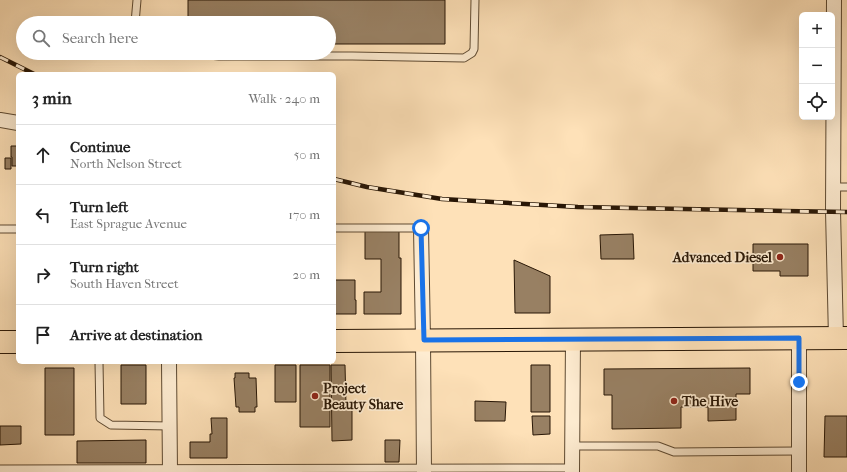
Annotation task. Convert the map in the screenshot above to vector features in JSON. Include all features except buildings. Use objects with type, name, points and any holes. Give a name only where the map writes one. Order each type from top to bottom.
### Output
[{"type":"main road","points":[[336,341],[842,338]]},
{"type":"main road","points":[[0,342],[16,342]]},
{"type":"street","points":[[834,0],[840,187],[842,338]]},
{"type":"street","points":[[0,120],[16,123]]},
{"type":"street","points":[[421,228],[424,340],[424,470]]},
{"type":"street","points":[[799,338],[799,472]]},
{"type":"street","points":[[572,470],[573,339]]},
{"type":"street","points":[[169,364],[170,470]]},
{"type":"lane","points":[[136,16],[137,0]]},
{"type":"lane","points":[[336,56],[464,58],[472,53],[474,49],[475,0]]},
{"type":"lane","points":[[336,228],[421,228]]},
{"type":"lane","points":[[0,230],[16,230]]},
{"type":"lane","points":[[99,364],[100,418],[111,425],[170,426]]},
{"type":"lane","points":[[572,446],[658,446],[674,452],[799,451]]},
{"type":"lane","points":[[0,469],[572,470]]},
{"type":"railway","points":[[0,57],[30,72]]},
{"type":"railway","points":[[336,179],[367,187],[442,199],[578,207],[847,212]]},
{"type":"place","name":"Advanced Diesel","points":[[780,257]]},
{"type":"place","name":"Project Beauty Share","points":[[315,396]]},
{"type":"place","name":"The Hive","points":[[674,401]]},
{"type":"route","points":[[421,228],[424,340],[799,338],[799,382]]}]
